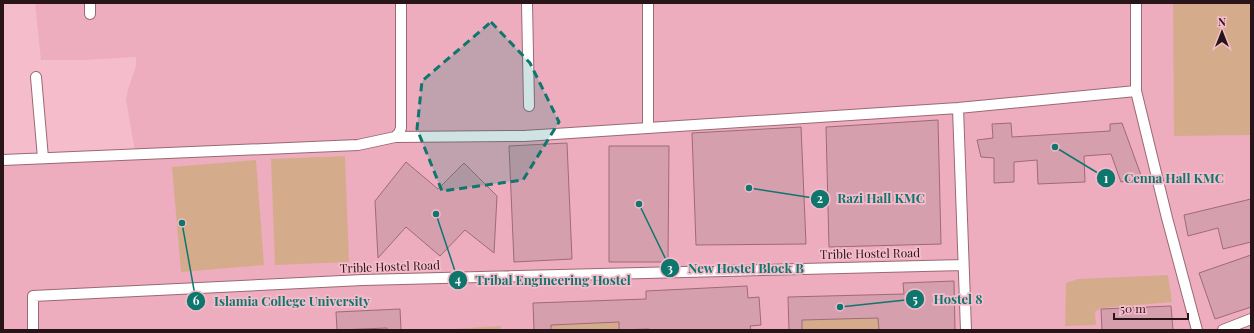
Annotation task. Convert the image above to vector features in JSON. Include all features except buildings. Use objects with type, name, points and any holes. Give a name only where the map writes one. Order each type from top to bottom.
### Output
[{"type":"street","points":[[90,3],[90,14]]},
{"type":"street","points":[[395,137],[401,128],[401,3]]},
{"type":"street","points":[[527,3],[529,106]]},
{"type":"street","points":[[648,3],[648,128]]},
{"type":"street","points":[[1136,3],[1136,91],[1167,218],[1197,330]]},
{"type":"street","points":[[36,77],[43,158]]},
{"type":"street","points":[[3,160],[354,145],[395,137],[524,136],[958,108],[1136,91]]},
{"type":"street","points":[[958,108],[966,330]]},
{"type":"street","name":"Trible Hostel Road","points":[[33,330],[33,296],[363,280],[963,265]]},
{"type":"street","points":[[1223,330],[1251,319]]},
{"type":"highlighted area","points":[[491,22],[530,63],[559,122],[523,180],[442,191],[417,129],[422,81]]},
{"type":"shaded area","points":[[35,3],[1251,3],[1251,330],[3,330],[3,165],[136,157],[126,100],[136,66],[136,57],[83,60],[41,60]]},
{"type":"shaded area","points":[[1173,3],[1251,3],[1251,135],[1174,136]]},
{"type":"shaded area","points":[[345,156],[349,262],[275,265],[271,159]]},
{"type":"shaded area","points":[[256,160],[264,265],[181,272],[172,167]]},
{"type":"shaded area","points":[[1168,275],[1172,302],[1101,308],[1095,312],[1096,325],[1065,326],[1066,283],[1078,279]]},
{"type":"shaded area","points":[[878,318],[879,330],[802,330],[802,320]]},
{"type":"shaded area","points":[[619,322],[619,330],[551,330],[551,325]]},
{"type":"shaded area","points":[[501,326],[501,330],[435,330]]},
{"type":"place","name":"Cenna Hall KMC","points":[[1055,147]]},
{"type":"place","name":"Razi Hall KMC","points":[[749,188]]},
{"type":"place","name":"New Hostel Block B","points":[[639,204]]},
{"type":"place","name":"Tribal Engineering Hostel","points":[[436,214]]},
{"type":"place","name":"Islamia College University","points":[[182,223]]},
{"type":"place","name":"Hostel 8","points":[[840,307]]}]
